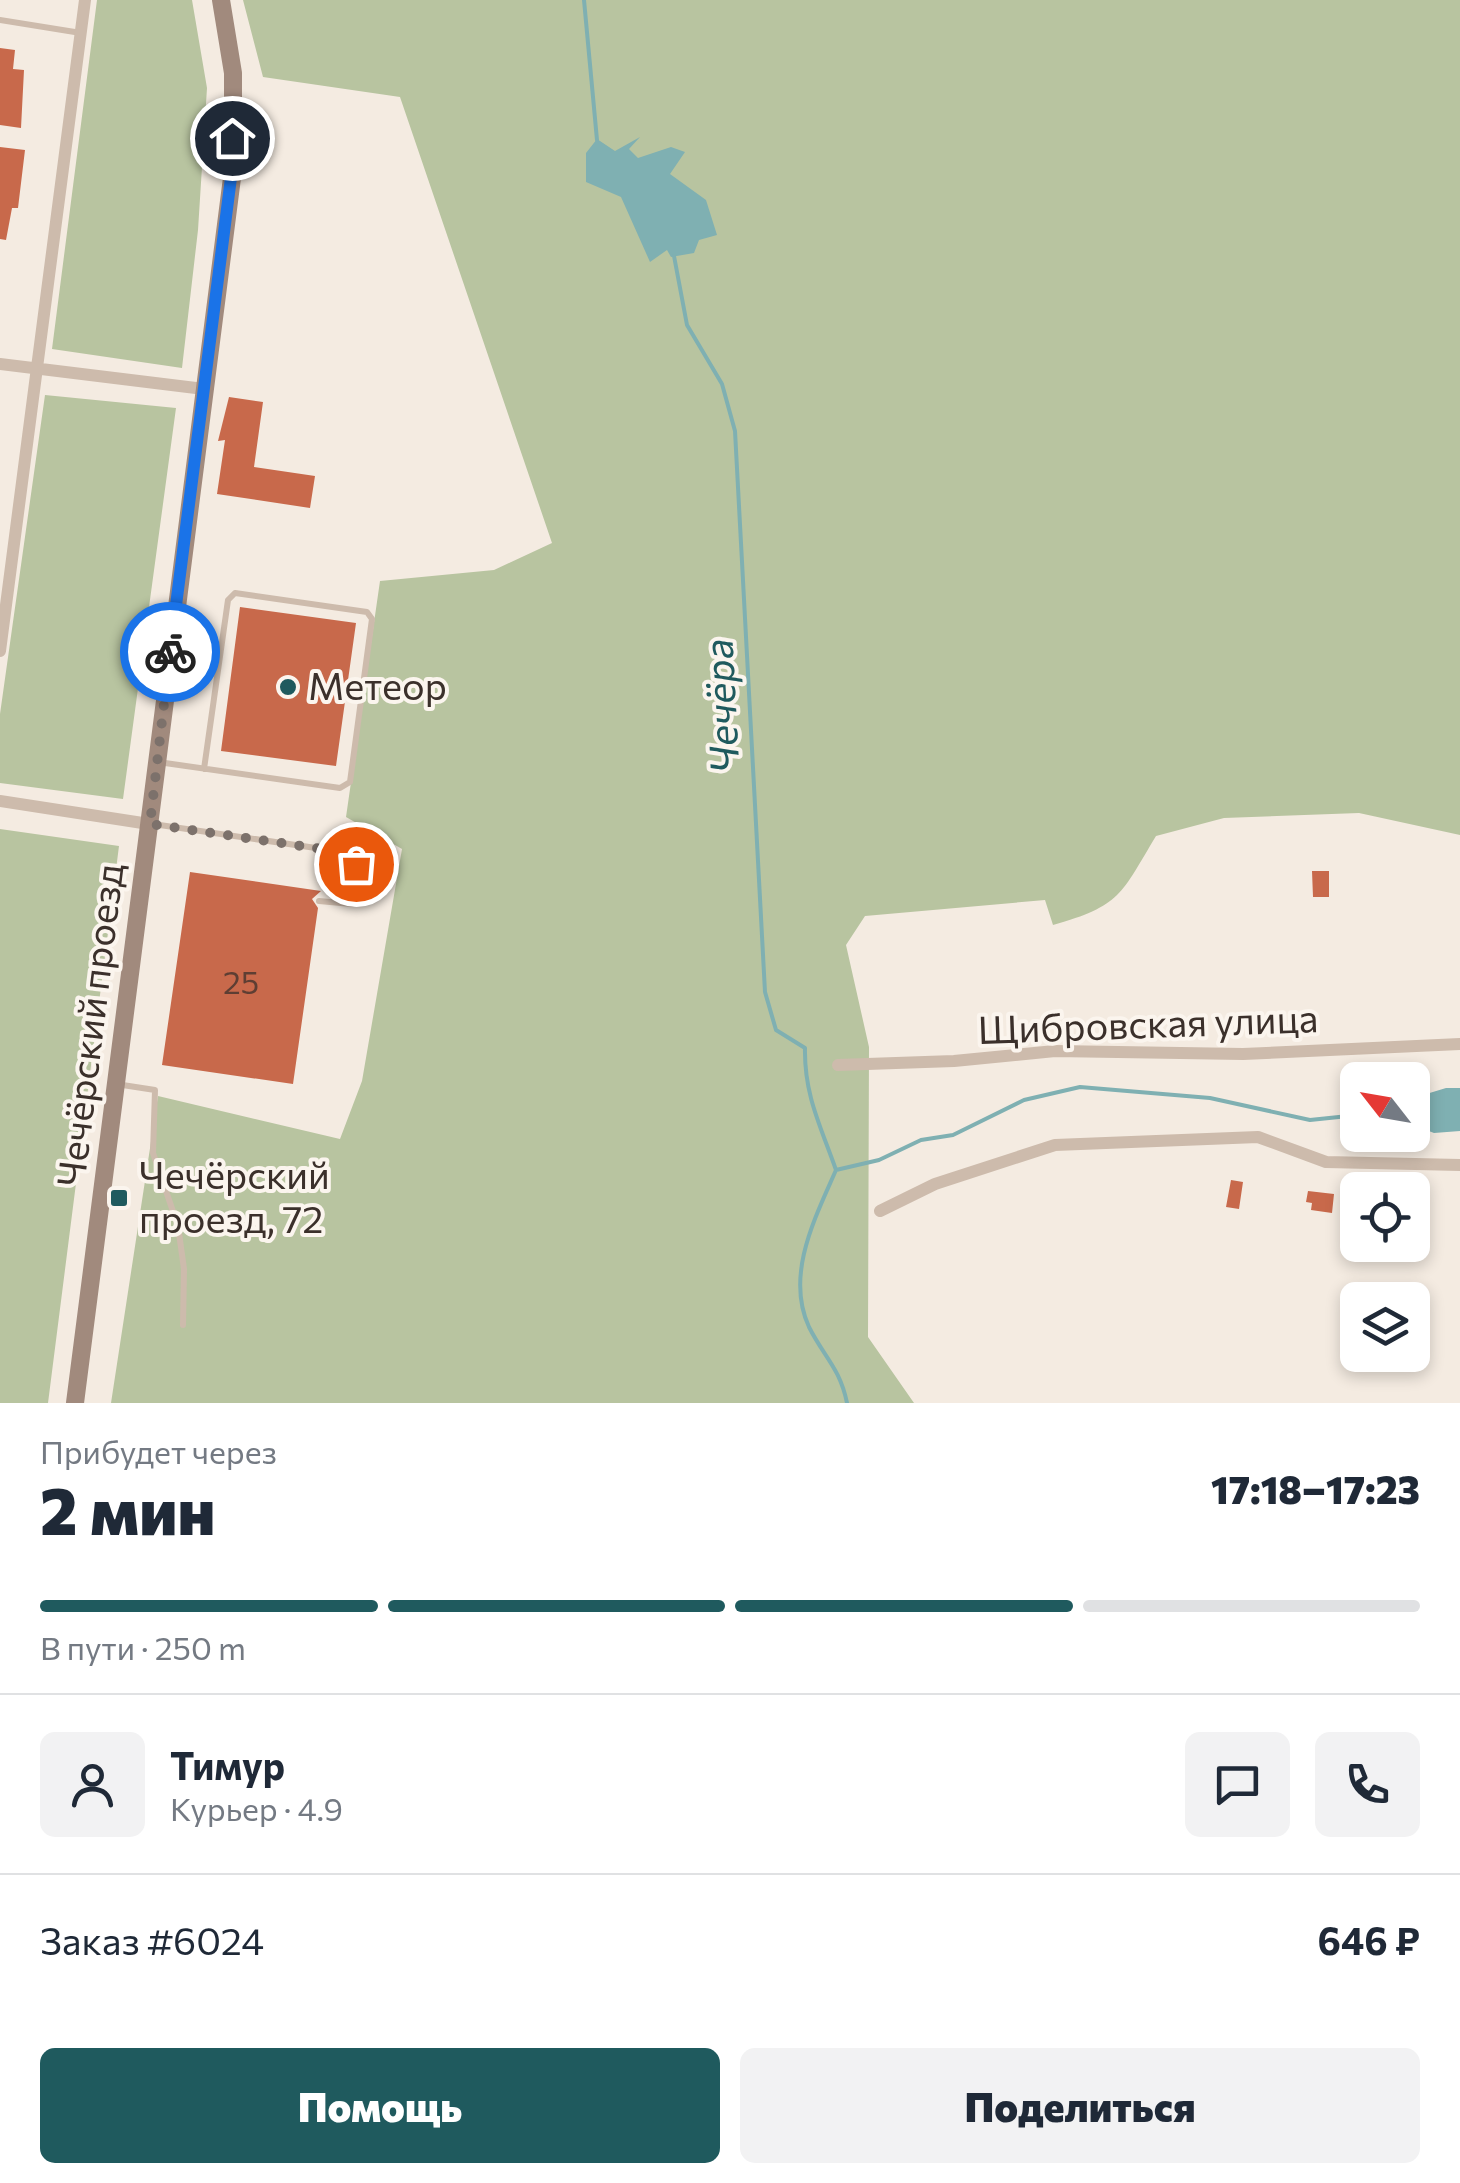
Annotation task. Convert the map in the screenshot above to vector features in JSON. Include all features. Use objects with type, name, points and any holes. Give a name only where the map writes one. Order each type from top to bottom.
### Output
[{"type":"main road","name":"Чечёрский проезд","points":[[74,1403],[232,170],[233,73],[221,0]]},
{"type":"street","points":[[0,651],[85,0]]},
{"type":"street","points":[[0,364],[204,389]]},
{"type":"street","points":[[0,801],[150,824]]},
{"type":"street","name":"Щибровская улица","points":[[838,1065],[954,1061],[1055,1050],[1244,1054],[1460,1044]]},
{"type":"street","points":[[880,1211],[936,1184],[1055,1145],[1258,1137],[1326,1162],[1460,1164]]},
{"type":"lane","points":[[0,20],[81,34]]},
{"type":"lane","points":[[157,762],[204,769],[340,788],[350,782],[372,619],[367,612],[235,593],[228,600],[204,769]]},
{"type":"lane","points":[[150,824],[343,852],[356,864],[352,904],[319,901]]},
{"type":"lane","points":[[116,1084],[155,1090],[153,1153],[178,1226],[184,1270],[183,1325]]},
{"type":"green space","points":[[97,0],[192,0],[207,88],[198,230],[182,368],[52,349]]},
{"type":"green space","points":[[243,0],[1460,0],[1460,835],[1359,813],[1224,818],[1156,836],[1117,895],[1093,911],[1053,925],[1045,900],[865,916],[846,945],[869,1047],[868,1337],[914,1403],[111,1403],[158,1096],[340,1139],[362,1081],[402,849],[346,817],[380,581],[494,570],[552,543],[400,97],[263,77]]},
{"type":"green space","points":[[45,395],[176,408],[123,799],[0,783],[0,714]]},
{"type":"green space","points":[[0,829],[119,846],[48,1403],[0,1403]]},
{"type":"water","points":[[640,137],[629,149],[638,158],[671,147],[685,152],[670,174],[706,200],[717,235],[699,240],[694,253],[671,257],[667,250],[650,262],[621,197],[586,182],[586,153],[597,139],[615,151]]},
{"type":"water","points":[[1460,1088],[1460,1131],[1430,1131],[1430,1093]]},
{"type":"building","points":[[0,48],[15,50],[13,69],[24,70],[21,128],[0,125]]},
{"type":"building","points":[[0,147],[25,150],[18,208],[12,208],[6,240],[0,239]]},
{"type":"building","points":[[229,397],[263,402],[254,467],[315,476],[310,508],[217,494],[225,440],[218,441]]},
{"type":"building","name":"Метеор","points":[[240,607],[356,623],[336,766],[221,751]]},
{"type":"building","points":[[1312,871],[1329,871],[1329,897],[1313,897]]},
{"type":"building","points":[[190,872],[321,891],[312,899],[318,908],[293,1084],[162,1065]]},
{"type":"building","points":[[1231,1180],[1243,1182],[1239,1209],[1226,1207]]},
{"type":"building","points":[[1308,1191],[1334,1194],[1332,1213],[1311,1210],[1312,1203],[1306,1202]]},
{"type":"waterway","name":"Чечёра","points":[[584,0],[597,140]]},
{"type":"waterway","name":"Чечёра","points":[[674,256],[687,325],[722,384],[735,431],[765,992],[776,1030],[805,1048],[810,1096],[836,1170],[806,1247],[800,1287],[809,1327],[836,1371],[847,1403]]},
{"type":"waterway","points":[[836,1170],[879,1160],[921,1140],[953,1135],[1024,1100],[1080,1087],[1210,1098],[1310,1120],[1340,1117]]},
{"type":"way so far","points":[[170,652],[150,824],[343,852],[356,864]]},
{"type":"place","name":"Метеор","points":[[288,687]]},
{"type":"place","name":"Чечёрский проезд, 72","points":[[119,1198]]},
{"type":"route","points":[[170,652],[232,170],[232,138]]}]
